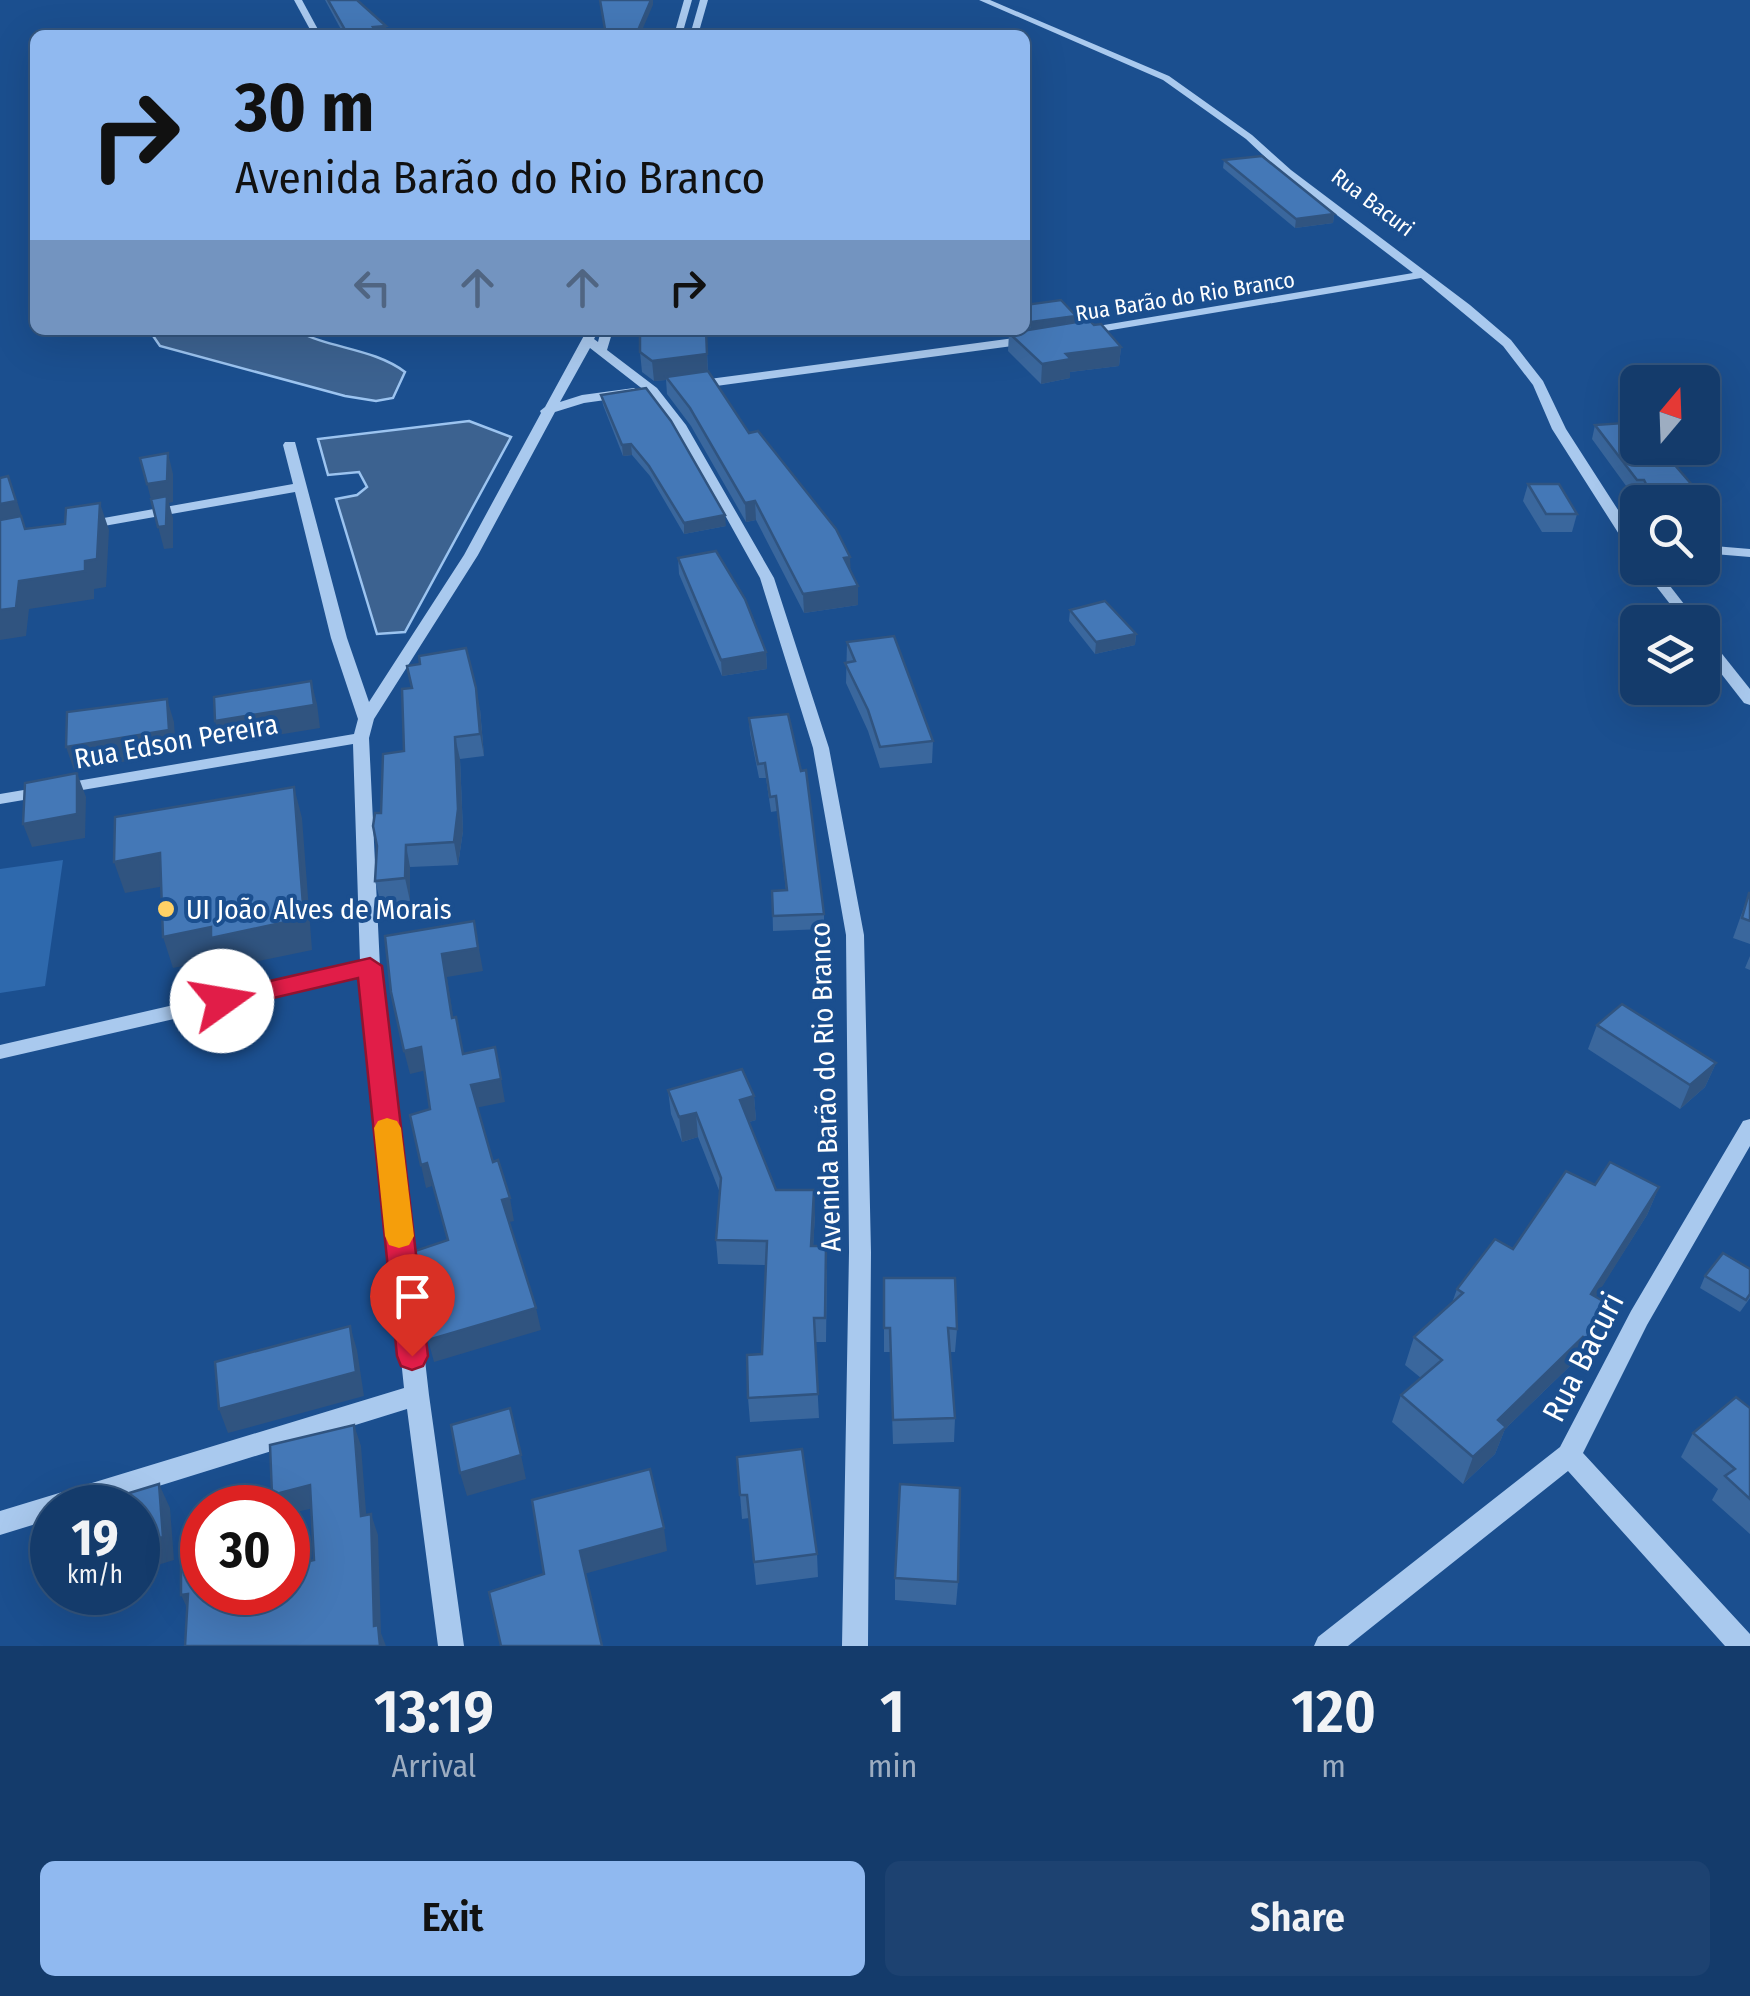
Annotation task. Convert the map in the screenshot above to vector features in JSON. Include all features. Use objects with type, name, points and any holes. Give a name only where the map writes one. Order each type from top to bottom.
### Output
[{"type":"street","points":[[298,0],[314,30]]},
{"type":"street","points":[[679,30],[688,0]]},
{"type":"street","points":[[695,30],[704,0]]},
{"type":"street","name":"Rua Bacuri","points":[[984,0],[1166,78],[1426,274],[1518,356],[1538,384],[1559,429],[1620,523]]},
{"type":"street","name":"Rua Barão do Rio Branco","points":[[1079,333],[1426,274]]},
{"type":"street","name":"Rua Barão do Rio Branco","points":[[652,391],[1044,338]]},
{"type":"street","points":[[363,729],[472,554],[546,411],[595,341]]},
{"type":"street","name":"Avenida Barão do Rio Branco","points":[[595,341],[652,391],[681,428],[768,578],[820,748],[855,936],[860,1252],[855,1646]]},
{"type":"street","points":[[546,411],[594,396],[652,391]]},
{"type":"street","points":[[290,445],[363,729],[370,966],[416,1396],[451,1646]]},
{"type":"street","points":[[74,528],[298,487]]},
{"type":"street","points":[[1720,550],[1750,553]]},
{"type":"street","points":[[1662,585],[1678,605]]},
{"type":"street","points":[[1720,661],[1750,700]]},
{"type":"street","name":"Rua Edson Pereira","points":[[0,799],[363,729]]},
{"type":"street","points":[[0,1052],[370,966]]},
{"type":"street","name":"Rua Bacuri","points":[[1327,1646],[1569,1455],[1639,1318],[1750,1127]]},
{"type":"street","points":[[0,1523],[416,1396]]},
{"type":"street","points":[[1569,1455],[1743,1646]]},
{"type":"shaded area","points":[[152,335],[307,335],[379,358],[405,372],[393,398],[376,401],[160,346]]},
{"type":"shaded area","points":[[469,421],[511,437],[405,632],[377,634],[336,499],[357,495],[367,487],[359,472],[328,475],[318,439]]},
{"type":"shaded area","points":[[63,860],[45,986],[0,993],[0,869]]},
{"type":"building","points":[[328,0],[357,0],[386,26],[373,27],[375,30],[345,30]]},
{"type":"building","points":[[600,0],[651,0],[638,30],[605,30]]},
{"type":"building","points":[[1262,156],[1334,214],[1296,219],[1224,160]]},
{"type":"building","points":[[1061,300],[1076,316],[1031,322],[1030,304]]},
{"type":"building","points":[[1089,320],[1094,325],[1101,324],[1121,347],[1066,354],[1071,359],[1042,364],[1011,335],[1030,335],[1030,330]]},
{"type":"building","points":[[640,335],[706,335],[707,354],[652,361],[640,352]]},
{"type":"building","points":[[708,371],[749,433],[758,431],[836,529],[858,586],[803,594],[755,501],[745,503],[690,408],[666,377]]},
{"type":"building","points":[[646,388],[671,421],[725,515],[684,523],[649,466],[631,444],[622,445],[601,395]]},
{"type":"building","points":[[1620,423],[1620,458],[1595,425]]},
{"type":"building","points":[[168,453],[167,481],[147,484],[140,458]]},
{"type":"building","points":[[1626,465],[1675,465],[1692,485],[1646,485],[1644,480],[1637,480]]},
{"type":"building","points":[[8,476],[16,501],[0,504],[0,478]]},
{"type":"building","points":[[1528,484],[1559,484],[1577,514],[1546,514]]},
{"type":"building","points":[[167,496],[166,526],[158,527],[151,499]]},
{"type":"building","points":[[100,503],[97,559],[85,561],[85,571],[19,581],[16,608],[0,610],[0,520],[21,516],[25,529],[65,524],[66,508]]},
{"type":"building","points":[[716,551],[745,599],[766,652],[721,660],[678,558]]},
{"type":"building","points":[[1105,601],[1136,634],[1096,642],[1070,610]]},
{"type":"building","points":[[894,636],[933,741],[880,747],[868,710],[845,663],[855,661],[847,642]]},
{"type":"building","points":[[466,648],[476,688],[480,734],[455,737],[458,809],[454,842],[406,845],[405,878],[375,881],[377,846],[373,826],[375,813],[381,813],[383,754],[404,751],[402,689],[412,688],[407,666],[420,664],[419,656]]},
{"type":"building","points":[[311,681],[314,705],[215,721],[214,697]]},
{"type":"building","points":[[167,699],[169,730],[66,747],[67,712]]},
{"type":"building","points":[[788,714],[801,771],[806,770],[824,914],[773,916],[772,891],[787,890],[776,796],[770,797],[765,763],[758,764],[749,718]]},
{"type":"building","points":[[77,773],[77,814],[23,824],[25,783]]},
{"type":"building","points":[[294,787],[304,918],[211,938],[211,927],[163,937],[160,853],[114,862],[115,817]]},
{"type":"building","points":[[1750,893],[1750,921],[1742,918]]},
{"type":"building","points":[[474,921],[478,948],[442,954],[452,1018],[456,1017],[463,1054],[495,1047],[501,1079],[471,1085],[493,1162],[498,1160],[510,1198],[502,1200],[536,1308],[428,1340],[418,1297],[428,1294],[415,1251],[448,1240],[427,1163],[421,1165],[410,1115],[430,1109],[421,1047],[404,1051],[391,992],[385,936]]},
{"type":"building","points":[[1622,1004],[1716,1063],[1690,1085],[1597,1025]]},
{"type":"building","points":[[742,1069],[754,1096],[740,1100],[776,1190],[814,1190],[811,1246],[826,1246],[825,1318],[814,1318],[818,1394],[748,1398],[747,1355],[762,1354],[767,1241],[716,1240],[721,1178],[696,1113],[679,1117],[668,1090]]},
{"type":"building","points":[[1610,1162],[1659,1187],[1591,1294],[1610,1305],[1587,1340],[1583,1337],[1498,1420],[1506,1427],[1473,1457],[1401,1395],[1442,1360],[1414,1337],[1463,1293],[1457,1289],[1495,1239],[1513,1249],[1566,1171],[1595,1185]]},
{"type":"building","points":[[1723,1253],[1750,1269],[1750,1294],[1746,1300],[1705,1276]]},
{"type":"building","points":[[884,1278],[955,1278],[957,1329],[948,1328],[955,1418],[893,1420],[890,1328],[884,1328]]},
{"type":"building","points":[[350,1326],[356,1372],[219,1409],[215,1362]]},
{"type":"building","points":[[1736,1397],[1750,1408],[1750,1499],[1725,1476],[1735,1469],[1693,1433]]},
{"type":"building","points":[[510,1408],[521,1455],[460,1473],[451,1425]]},
{"type":"building","points":[[354,1425],[361,1516],[371,1514],[374,1626],[378,1625],[380,1646],[185,1646],[187,1615],[310,1615],[310,1561],[314,1560],[310,1485],[272,1485],[270,1445]]},
{"type":"building","points":[[802,1449],[817,1554],[754,1562],[747,1495],[740,1495],[737,1457]]},
{"type":"building","points":[[650,1469],[664,1528],[580,1551],[602,1646],[501,1646],[489,1592],[544,1574],[532,1500]]},
{"type":"building","points":[[900,1484],[960,1488],[958,1582],[895,1578]]},
{"type":"slow traffic","points":[[387,1128],[399,1236]]},
{"type":"place","name":"UI João Alves de Morais","points":[[166,909]]},
{"type":"route","points":[[222,1001],[370,966],[412,1356]]}]
